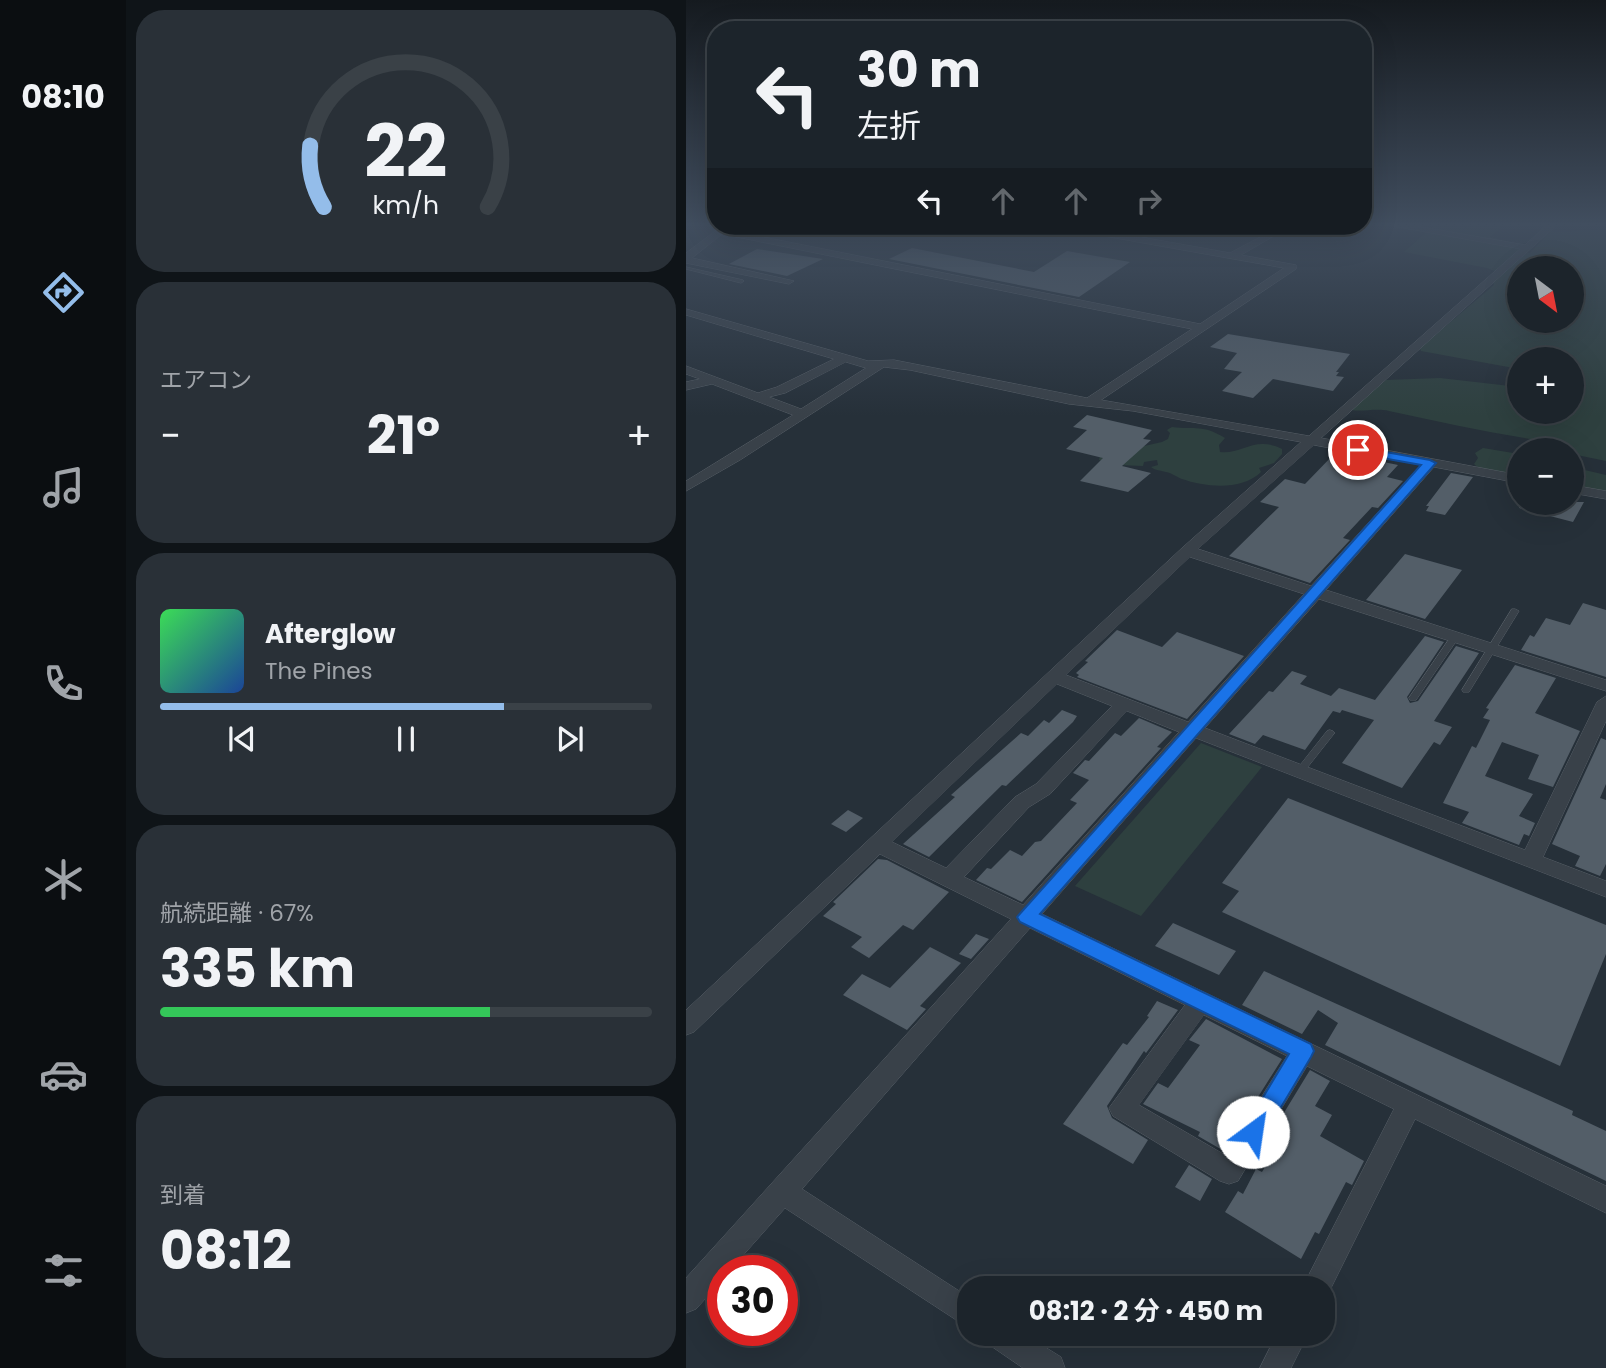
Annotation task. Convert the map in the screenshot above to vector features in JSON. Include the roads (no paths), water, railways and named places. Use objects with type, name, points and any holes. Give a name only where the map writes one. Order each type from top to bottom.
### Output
[{"type":"street","points":[[1002,288],[1202,328]]},
{"type":"street","points":[[1090,402],[1262,288]]},
{"type":"street","points":[[686,1025],[1186,551],[1484,288]]},
{"type":"street","points":[[686,312],[868,365],[910,366],[1069,400],[1133,407],[1507,477]]},
{"type":"street","points":[[757,397],[781,390],[845,358]]},
{"type":"street","points":[[686,488],[731,462],[800,414],[881,364]]},
{"type":"street","points":[[686,370],[800,414]]},
{"type":"street","points":[[686,386],[713,380]]},
{"type":"street","points":[[686,1299],[1430,463]]},
{"type":"street","points":[[1584,491],[1606,495]]},
{"type":"street","points":[[1186,551],[1606,687]]},
{"type":"street","points":[[1054,677],[1606,889]]},
{"type":"street","points":[[1531,860],[1606,702]]},
{"type":"street","points":[[949,879],[1022,802],[1043,789],[1124,704]]},
{"type":"street","points":[[878,844],[1606,1200]]},
{"type":"street","points":[[1201,1001],[1122,1108],[1228,1172],[1303,1051]]},
{"type":"street","points":[[1322,1276],[1410,1103]]},
{"type":"street","points":[[781,1190],[957,1306]]},
{"type":"street","points":[[1016,1346],[1050,1368]]},
{"type":"street","points":[[1275,1368],[1287,1346]]},
{"type":"lane","points":[[1466,690],[1515,611]]},
{"type":"lane","points":[[1413,698],[1455,637]]},
{"type":"lane","points":[[1300,771],[1330,733]]}]
